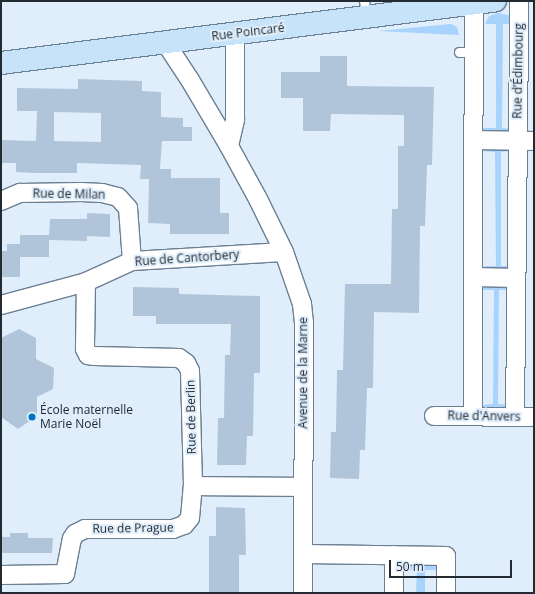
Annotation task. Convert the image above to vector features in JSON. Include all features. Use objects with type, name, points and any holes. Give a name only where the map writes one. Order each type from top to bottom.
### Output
[{"type":"street","name":"Rue d’Édimbourg","points":[[515,417],[516,278],[526,141],[519,1]]},
{"type":"street","points":[[473,416],[474,140],[467,52],[485,2]]},
{"type":"street","name":"Rue Poincaré","points":[[1,63],[235,34],[366,9],[485,2]]},
{"type":"street","points":[[229,146],[235,119],[235,34]]},
{"type":"street","name":"Avenue de la Marne","points":[[165,42],[190,80],[229,146],[284,252],[298,291],[304,322],[303,593]]},
{"type":"street","points":[[474,140],[526,141]]},
{"type":"street","name":"Rue de Milan","points":[[1,201],[20,193],[95,193],[118,197],[128,208],[132,261]]},
{"type":"street","name":"Rue de Cantorbery","points":[[1,305],[86,282],[132,261],[284,252]]},
{"type":"street","points":[[474,278],[516,278]]},
{"type":"street","name":"Rue de Berlin","points":[[86,282],[85,349],[88,354],[94,356],[179,358],[186,363],[190,371],[193,486]]},
{"type":"street","name":"Rue d'Anvers","points":[[434,416],[534,417]]},
{"type":"street","points":[[193,486],[303,487]]},
{"type":"street","name":"Rue de Prague","points":[[1,575],[65,574],[72,539],[76,534],[85,530],[173,529],[184,525],[190,518],[193,486]]},
{"type":"street","points":[[303,554],[446,556],[446,593]]},
{"type":"street","points":[[394,555],[394,593]]},
{"type":"shaded area","points":[[498,13],[508,15],[512,18],[513,24],[503,24],[502,128],[512,129],[512,132],[483,132],[483,128],[496,128],[496,24],[485,24],[489,16]]},
{"type":"shaded area","points":[[451,24],[457,27],[459,35],[378,31]]},
{"type":"shaded area","points":[[509,147],[510,151],[501,152],[501,266],[510,266],[510,270],[484,270],[484,266],[496,266],[495,152],[483,151],[483,148]]},
{"type":"shaded area","points":[[483,285],[508,286],[510,290],[499,290],[498,404],[510,405],[510,409],[483,410],[481,405],[493,404],[494,290],[482,290]]},
{"type":"shaded area","points":[[406,564],[437,564],[439,566],[438,570],[425,570],[425,593],[416,593],[417,570],[404,570]]},
{"type":"building","points":[[320,56],[347,56],[347,86],[434,87],[432,165],[427,165],[425,226],[420,226],[419,313],[374,312],[373,388],[367,388],[365,450],[360,450],[359,479],[330,478],[331,432],[336,432],[337,370],[343,370],[345,284],[391,284],[392,209],[398,209],[398,146],[404,146],[404,115],[331,114],[330,131],[303,131],[303,98],[281,98],[281,72],[320,72]]},
{"type":"building","points":[[78,79],[142,81],[142,91],[161,92],[161,117],[183,118],[183,127],[192,127],[192,141],[162,141],[160,169],[171,169],[171,178],[220,178],[220,213],[229,213],[229,234],[170,234],[170,224],[148,223],[149,179],[140,179],[141,165],[77,163],[77,173],[36,173],[16,172],[16,163],[1,163],[1,140],[36,141],[37,111],[17,111],[17,88],[78,89]],"holes":[[[54,112],[101,113],[101,142],[54,141]]]},
{"type":"building","points":[[87,213],[110,214],[110,237],[87,236],[87,241],[49,240],[49,257],[20,257],[20,277],[1,277],[1,251],[7,251],[7,244],[20,244],[20,235],[49,235],[49,237],[50,219],[87,219]]},
{"type":"building","points":[[133,287],[179,288],[179,294],[260,296],[260,373],[254,373],[253,436],[247,436],[246,465],[217,465],[218,418],[224,418],[225,355],[230,355],[231,324],[156,324],[156,316],[133,316]]},
{"type":"building","points":[[19,329],[36,338],[36,359],[54,368],[53,389],[37,397],[37,416],[18,429],[1,417],[1,338]]},
{"type":"building","points":[[216,507],[245,508],[246,555],[239,555],[239,593],[209,593],[209,536],[216,536]]},
{"type":"building","points":[[10,533],[28,533],[28,538],[53,538],[52,553],[1,553],[1,537],[10,537]]},
{"type":"place","name":"École maternelle Marie Noël","points":[[32,417]]}]
